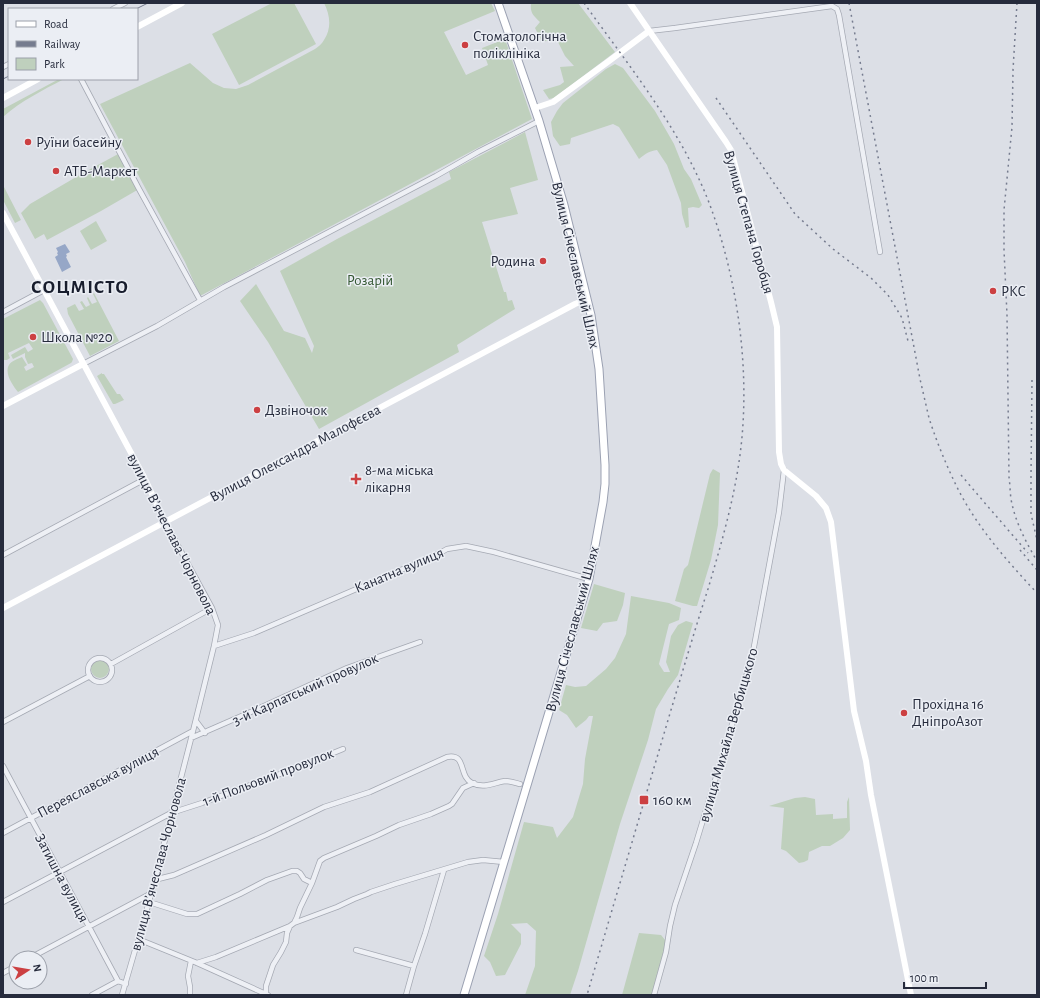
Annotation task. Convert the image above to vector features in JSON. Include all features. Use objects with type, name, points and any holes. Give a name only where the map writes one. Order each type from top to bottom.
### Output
[{"type":"main road","name":"Вулиця Січеславський Шлях","points":[[464,995],[589,579],[605,484],[599,368],[591,316],[564,205],[535,108],[498,3]]},
{"type":"street","points":[[115,8],[125,3]]},
{"type":"street","points":[[138,26],[182,3]]},
{"type":"street","name":"Вулиця Степана Горобця","points":[[630,3],[731,150],[772,302],[777,327],[779,452],[781,464],[784,470]]},
{"type":"street","points":[[535,108],[553,102],[649,31],[832,6],[837,9],[839,15],[880,252]]},
{"type":"street","points":[[3,98],[36,80]]},
{"type":"street","points":[[82,80],[200,300]]},
{"type":"street","points":[[3,406],[157,326],[224,287],[539,121]]},
{"type":"street","name":"вулиця Вʼячеслава Чорновола","points":[[3,213],[145,479],[165,522],[212,608],[218,625],[196,721],[122,995]]},
{"type":"street","points":[[3,312],[44,290]]},
{"type":"street","name":"Вулиця Олександра Малофєєва","points":[[3,608],[587,299]]},
{"type":"street","points":[[784,470],[816,496],[826,508],[831,522],[854,711],[866,761],[911,995]]},
{"type":"street","name":"вулиця Михайла Вербицького","points":[[654,995],[666,952],[675,906],[696,843],[753,652],[779,512],[784,470]]},
{"type":"street","points":[[3,555],[145,479]]},
{"type":"street","name":"Канатна вулиця","points":[[214,646],[254,633],[438,554],[446,549],[466,546],[589,579]]},
{"type":"street","points":[[111,664],[212,608]]},
{"type":"street","name":"3-й Карпатський провулок","points":[[191,738],[348,668],[420,642]]},
{"type":"street","points":[[102,658],[111,664],[112,672],[108,679],[104,681],[96,681],[90,676],[88,672],[89,665],[94,659],[102,658]]},
{"type":"street","points":[[3,722],[90,676]]},
{"type":"street","points":[[196,721],[204,733]]},
{"type":"street","name":"Переяславська вулиця","points":[[3,833],[193,731]]},
{"type":"street","name":"1-й Польовий провулок","points":[[3,902],[171,813],[266,779],[343,749]]},
{"type":"street","points":[[154,880],[174,875],[266,835],[309,814],[370,792],[447,757],[452,756],[461,762],[463,770],[471,782],[486,786],[506,781],[520,784]]},
{"type":"street","name":"Затишна вулиця","points":[[3,766],[118,981]]},
{"type":"street","points":[[267,995],[266,986],[273,965],[286,942],[287,933],[312,883],[320,862],[324,858],[399,825],[449,806],[463,788],[474,783]]},
{"type":"street","points":[[197,963],[216,957],[371,892],[468,862],[483,860],[504,862]]},
{"type":"street","points":[[406,995],[444,870]]},
{"type":"street","points":[[148,902],[192,915],[204,911],[267,880],[292,871],[300,873],[304,879],[312,883]]},
{"type":"street","points":[[45,950],[150,894]]},
{"type":"street","points":[[138,939],[197,963],[267,995]]},
{"type":"street","points":[[356,950],[414,966]]},
{"type":"street","points":[[190,995],[188,976],[192,961]]},
{"type":"street","points":[[92,995],[118,981],[126,984]]},
{"type":"green space","points":[[272,3],[294,3],[316,44],[239,85],[212,34]]},
{"type":"green space","points":[[324,3],[491,3],[495,11],[444,32],[466,75],[488,65],[482,48],[505,39],[532,119],[200,296],[185,262],[100,104],[190,63],[213,83],[224,88],[236,89],[248,85],[315,49],[321,44],[327,35],[329,26],[328,12]]},
{"type":"green space","points":[[531,3],[578,3],[615,52],[554,98],[549,99],[543,90],[560,85],[564,82],[560,67],[574,66],[565,56],[557,40],[552,42],[550,40],[542,42],[535,28],[540,22],[532,14]]},
{"type":"green space","points":[[615,64],[623,68],[655,111],[674,144],[684,169],[691,179],[702,205],[699,208],[688,208],[689,227],[686,228],[681,203],[667,165],[657,150],[647,153],[639,159],[619,127],[613,124],[571,138],[570,144],[560,146],[553,136],[551,122],[563,103],[606,69]]},
{"type":"green space","points":[[57,80],[62,80],[25,101],[3,117],[3,109]]},
{"type":"green space","name":"Розарій","points":[[525,132],[538,180],[510,188],[518,214],[482,222],[504,292],[506,292],[508,301],[512,300],[515,309],[457,345],[459,352],[319,429],[268,342],[240,301],[256,284],[284,331],[305,338],[312,353],[314,346],[280,271],[451,179],[449,172]]},
{"type":"green space","points":[[120,153],[139,189],[47,240],[44,234],[35,239],[21,213],[30,204]]},
{"type":"green space","points":[[3,185],[21,220],[15,223],[3,200]]},
{"type":"green space","points":[[96,221],[107,241],[91,250],[80,231]]},
{"type":"green space","points":[[94,293],[119,341],[90,356],[68,314],[67,308],[75,304],[79,311],[84,309],[80,302],[82,301],[86,307],[90,305],[87,298],[88,297],[92,304],[97,302],[93,294]]},
{"type":"green space","name":"Школа №20","points":[[40,300],[73,359],[71,363],[18,392],[8,375],[9,365],[13,361],[22,357],[27,365],[24,367],[26,371],[34,367],[32,363],[28,364],[25,353],[13,359],[11,355],[25,347],[28,352],[33,349],[29,343],[8,353],[10,358],[3,360],[3,319]]},
{"type":"green space","points":[[102,373],[117,394],[120,394],[124,400],[113,404],[97,376]]},
{"type":"green space","points":[[713,469],[720,473],[718,525],[711,560],[697,606],[693,606],[675,601],[684,569],[688,565],[710,474]]},
{"type":"green space","points":[[594,584],[625,593],[623,605],[617,621],[603,623],[597,631],[581,628]]},
{"type":"green space","points":[[631,596],[669,603],[681,608],[679,620],[669,624],[659,664],[664,672],[670,672],[666,662],[671,636],[678,625],[686,621],[693,623],[678,675],[656,709],[648,740],[620,824],[570,995],[525,995],[535,966],[536,931],[527,923],[511,924],[521,934],[521,944],[505,975],[496,976],[490,962],[484,956],[498,914],[524,822],[553,827],[557,838],[573,817],[583,784],[585,759],[593,716],[589,716],[576,728],[567,715],[559,710],[566,685],[575,687],[586,686],[606,669],[615,658],[626,634]]},
{"type":"green space","points":[[100,660],[106,663],[109,669],[106,675],[100,678],[94,675],[91,669],[94,663]]},
{"type":"green space","points":[[805,797],[815,799],[816,815],[833,814],[833,819],[847,818],[847,802],[849,797],[850,830],[843,838],[830,846],[822,846],[809,852],[808,860],[799,863],[786,851],[781,849],[784,808],[769,806],[795,798]]},
{"type":"green space","points":[[639,933],[661,935],[666,941],[664,953],[652,995],[622,995]]},
{"type":"water","points":[[65,244],[70,252],[66,254],[66,257],[71,267],[62,272],[55,257],[58,255],[56,248]]},
{"type":"tram line","points":[[138,8],[148,3]]},
{"type":"tram line","points":[[3,79],[8,76]]},
{"type":"railway","points":[[584,3],[668,122],[683,147],[708,200],[727,261],[734,293],[743,358],[744,391],[740,455],[727,522],[587,995]]},
{"type":"railway","points":[[849,3],[920,379],[929,418],[951,475],[972,513],[1003,555],[1037,593]]},
{"type":"railway","points":[[1017,3],[1013,70],[1012,127],[1004,210],[1009,477],[1011,499],[1015,516],[1037,561]]},
{"type":"railway","points":[[716,98],[795,214],[833,249],[871,278],[888,295],[902,318],[908,341]]},
{"type":"railway","points":[[1032,380],[1031,514],[1037,540]]},
{"type":"railway","points":[[961,475],[1028,553]]},
{"type":"railway","points":[[1020,550],[1037,570]]},
{"type":"place","name":"Стоматологічна поліклініка","points":[[465,45]]},
{"type":"place","name":"Руїни басейну","points":[[28,142]]},
{"type":"place","name":"АТБ-Маркет","points":[[56,171]]},
{"type":"place","name":"Родина","points":[[543,261]]},
{"type":"place","name":"РКС","points":[[993,291]]},
{"type":"place","name":"Школа №20","points":[[33,337]]},
{"type":"place","name":"Дзвіночок","points":[[257,410]]},
{"type":"place","name":"8-ма міська лікарня","points":[[356,479]]},
{"type":"place","name":"Прохідна 16 ДніпроАзот","points":[[904,713]]},
{"type":"place","name":"160 км","points":[[644,800]]},
{"type":"district","name":"СОЦМІСТО","points":[[80,286]]}]
